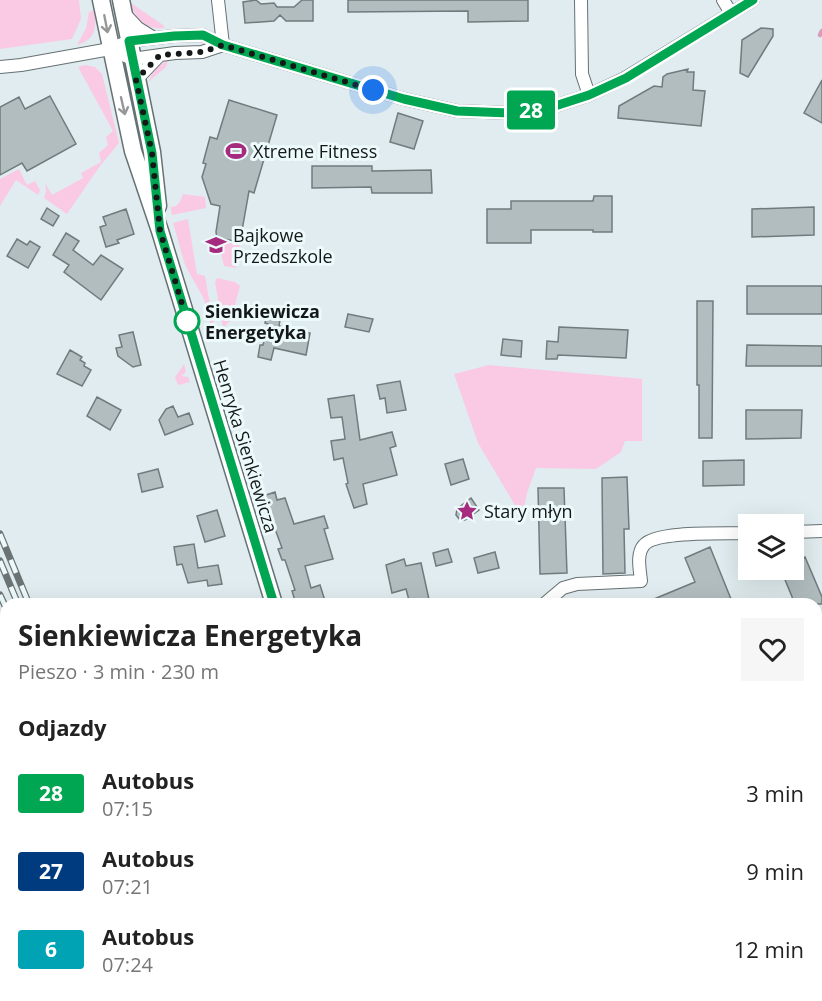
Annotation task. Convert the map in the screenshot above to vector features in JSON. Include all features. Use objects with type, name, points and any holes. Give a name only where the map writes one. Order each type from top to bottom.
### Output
[{"type":"street","name":"Henryka Sienkiewicza","points":[[101,0],[136,162],[160,231],[272,598]]},
{"type":"street","points":[[218,0],[223,45]]},
{"type":"street","points":[[581,0],[582,74],[589,95]]},
{"type":"street","points":[[723,0],[731,13]]},
{"type":"street","points":[[0,67],[110,49],[129,41],[203,35],[223,45],[404,99],[457,111],[510,113],[555,106],[589,95],[626,78],[753,0]]},
{"type":"street","name":"Henryka Sienkiewicza","points":[[122,6],[152,153],[160,231]]},
{"type":"street","name":"Henryka Sienkiewicza","points":[[122,6],[138,28],[154,38]]},
{"type":"street","points":[[110,49],[132,59],[202,52],[223,45]]},
{"type":"street","points":[[136,80],[160,55]]},
{"type":"street","points":[[804,532],[822,531]]},
{"type":"street","points":[[551,598],[563,588],[570,586],[641,581],[640,551],[651,539],[688,534],[738,533]]},
{"type":"shaded area","points":[[0,0],[79,0],[81,19],[72,39],[0,49]]},
{"type":"shaded area","points":[[131,3],[163,25],[165,28],[142,23]]},
{"type":"shaded area","points":[[94,10],[94,32],[88,40],[77,45],[86,28],[89,12]]},
{"type":"shaded area","points":[[168,60],[166,67],[148,82],[154,69]]},
{"type":"shaded area","points":[[85,65],[95,67],[102,74],[119,143],[67,214],[44,198],[45,183],[52,195],[83,178],[81,173],[101,162],[99,153],[108,145],[106,137],[113,131],[78,67]]},
{"type":"shaded area","points":[[554,120],[552,132],[530,125]]},
{"type":"shaded area","points":[[19,169],[27,185],[35,181],[40,190],[38,195],[16,180],[0,206],[0,179]]},
{"type":"shaded area","points":[[183,194],[205,197],[206,208],[172,215],[170,202],[171,207],[176,206]]},
{"type":"shaded area","points":[[188,219],[197,274],[205,276],[215,342],[204,299],[185,265],[173,223]]},
{"type":"shaded area","points":[[218,241],[240,245],[236,268],[224,266]]},
{"type":"shaded area","points":[[217,278],[235,282],[240,286],[231,320],[223,328],[215,282]]},
{"type":"shaded area","points":[[184,364],[186,372],[181,376],[188,377],[190,382],[178,385],[175,377]]},
{"type":"shaded area","points":[[489,365],[642,379],[642,441],[625,441],[621,452],[596,469],[536,468],[522,517],[478,443],[454,374]]},
{"type":"building","points":[[256,0],[261,4],[274,3],[277,7],[294,7],[302,0],[313,0],[313,21],[286,21],[280,15],[274,21],[245,23],[243,2]]},
{"type":"building","points":[[348,0],[528,0],[528,21],[468,22],[468,11],[348,12]]},
{"type":"building","points":[[761,28],[773,29],[773,36],[748,77],[740,73],[742,40]]},
{"type":"building","points":[[688,69],[687,72],[694,72],[693,90],[705,91],[701,126],[618,118],[619,106],[654,86],[662,87],[663,77],[667,74]]},
{"type":"building","points":[[822,80],[822,123],[804,113]]},
{"type":"building","points":[[50,96],[76,144],[27,171],[22,163],[0,175],[0,107],[19,97],[25,109]]},
{"type":"building","name":"Xtreme Fitness","points":[[229,100],[277,115],[254,193],[249,191],[240,242],[217,238],[220,206],[211,204],[202,177],[210,137],[217,139]]},
{"type":"building","points":[[398,113],[423,121],[414,149],[390,142]]},
{"type":"building","points":[[312,166],[372,166],[372,171],[431,170],[432,193],[372,193],[371,187],[312,188]]},
{"type":"building","points":[[594,196],[612,196],[612,232],[531,230],[531,243],[487,243],[487,209],[511,209],[511,201],[593,201]]},
{"type":"building","points":[[814,207],[814,235],[752,237],[752,209]]},
{"type":"building","points":[[47,208],[59,216],[53,226],[41,219]]},
{"type":"building","points":[[126,209],[134,234],[117,240],[119,243],[106,247],[100,227],[106,225],[103,217]]},
{"type":"building","points":[[66,233],[79,241],[73,250],[93,265],[101,255],[123,269],[101,300],[64,272],[69,265],[53,255]]},
{"type":"building","points":[[17,239],[27,245],[30,241],[40,247],[28,268],[7,256]]},
{"type":"building","points":[[747,286],[822,286],[822,314],[747,314]]},
{"type":"building","points":[[697,301],[713,301],[712,438],[699,438]]},
{"type":"building","points":[[268,311],[281,314],[279,326],[310,333],[306,355],[274,348],[271,360],[258,357],[268,324],[265,323]]},
{"type":"building","points":[[348,314],[373,319],[369,332],[345,327]]},
{"type":"building","points":[[559,327],[628,330],[626,358],[558,355],[557,359],[546,359],[547,341],[558,342]]},
{"type":"building","points":[[133,332],[141,365],[133,367],[118,356],[116,348],[122,347],[119,335]]},
{"type":"building","points":[[503,339],[522,341],[521,357],[501,355]]},
{"type":"building","points":[[747,345],[822,346],[822,366],[746,366]]},
{"type":"building","points":[[70,350],[82,357],[80,360],[85,363],[84,366],[91,370],[82,386],[57,374]]},
{"type":"building","points":[[400,381],[406,410],[387,413],[385,398],[380,399],[377,385]]},
{"type":"building","points":[[354,395],[360,440],[392,432],[396,446],[390,448],[397,475],[363,484],[367,504],[354,508],[346,484],[348,483],[343,458],[334,460],[331,441],[345,439],[342,417],[331,418],[328,399]]},
{"type":"building","points":[[97,397],[121,410],[110,430],[87,416]]},
{"type":"building","points":[[173,406],[178,417],[189,413],[193,424],[165,435],[159,420],[166,409]]},
{"type":"building","points":[[746,410],[802,410],[801,438],[746,439]]},
{"type":"building","points":[[463,459],[469,479],[451,485],[445,464]]},
{"type":"building","points":[[744,460],[744,485],[703,486],[703,461]]},
{"type":"building","points":[[158,469],[163,487],[142,492],[138,474]]},
{"type":"building","points":[[627,477],[629,529],[624,529],[625,573],[603,574],[602,478]]},
{"type":"building","points":[[538,488],[564,488],[567,573],[540,574]]},
{"type":"building","points":[[275,492],[277,500],[285,498],[294,524],[324,516],[328,528],[324,529],[333,559],[305,566],[311,588],[320,585],[324,598],[294,598],[292,591],[295,590],[285,560],[282,560],[278,549],[282,548],[263,496]]},
{"type":"building","points":[[471,498],[479,510],[465,520],[460,520],[456,515],[457,509]]},
{"type":"building","points":[[217,510],[225,536],[205,542],[197,516]]},
{"type":"building","points":[[194,544],[198,568],[218,565],[222,584],[208,586],[207,580],[188,583],[182,564],[177,565],[174,547]]},
{"type":"building","points":[[710,547],[731,598],[656,598],[695,582],[685,558]]},
{"type":"building","points":[[448,549],[452,562],[436,566],[433,553]]},
{"type":"building","points":[[495,552],[499,568],[478,573],[474,558]]},
{"type":"building","points":[[805,557],[822,598],[793,598],[785,580],[804,580]]},
{"type":"building","points":[[404,559],[406,566],[421,563],[429,598],[408,598],[406,589],[392,593],[386,565]]},
{"type":"waterway","points":[[820,35],[822,31]]},
{"type":"railway","points":[[0,534],[27,598]]},
{"type":"railway","points":[[0,561],[15,598]]},
{"type":"bus line","name":"28","points":[[272,598],[160,231],[152,153],[129,41],[203,35],[223,45],[404,99],[457,111],[510,113],[555,106],[589,95],[626,78],[753,0]]},
{"type":"place","name":"Xtreme Fitness","points":[[236,151]]},
{"type":"place","name":"Bajkowe Przedszkole","points":[[216,245]]},
{"type":"place","name":"Sienkiewicza Energetyka","points":[[187,321]]},
{"type":"place","name":"Stary młyn","points":[[467,511]]},
{"type":"route","points":[[187,321],[189,327],[160,231],[152,153],[136,80],[160,55],[202,52],[223,45],[373,90]]}]
